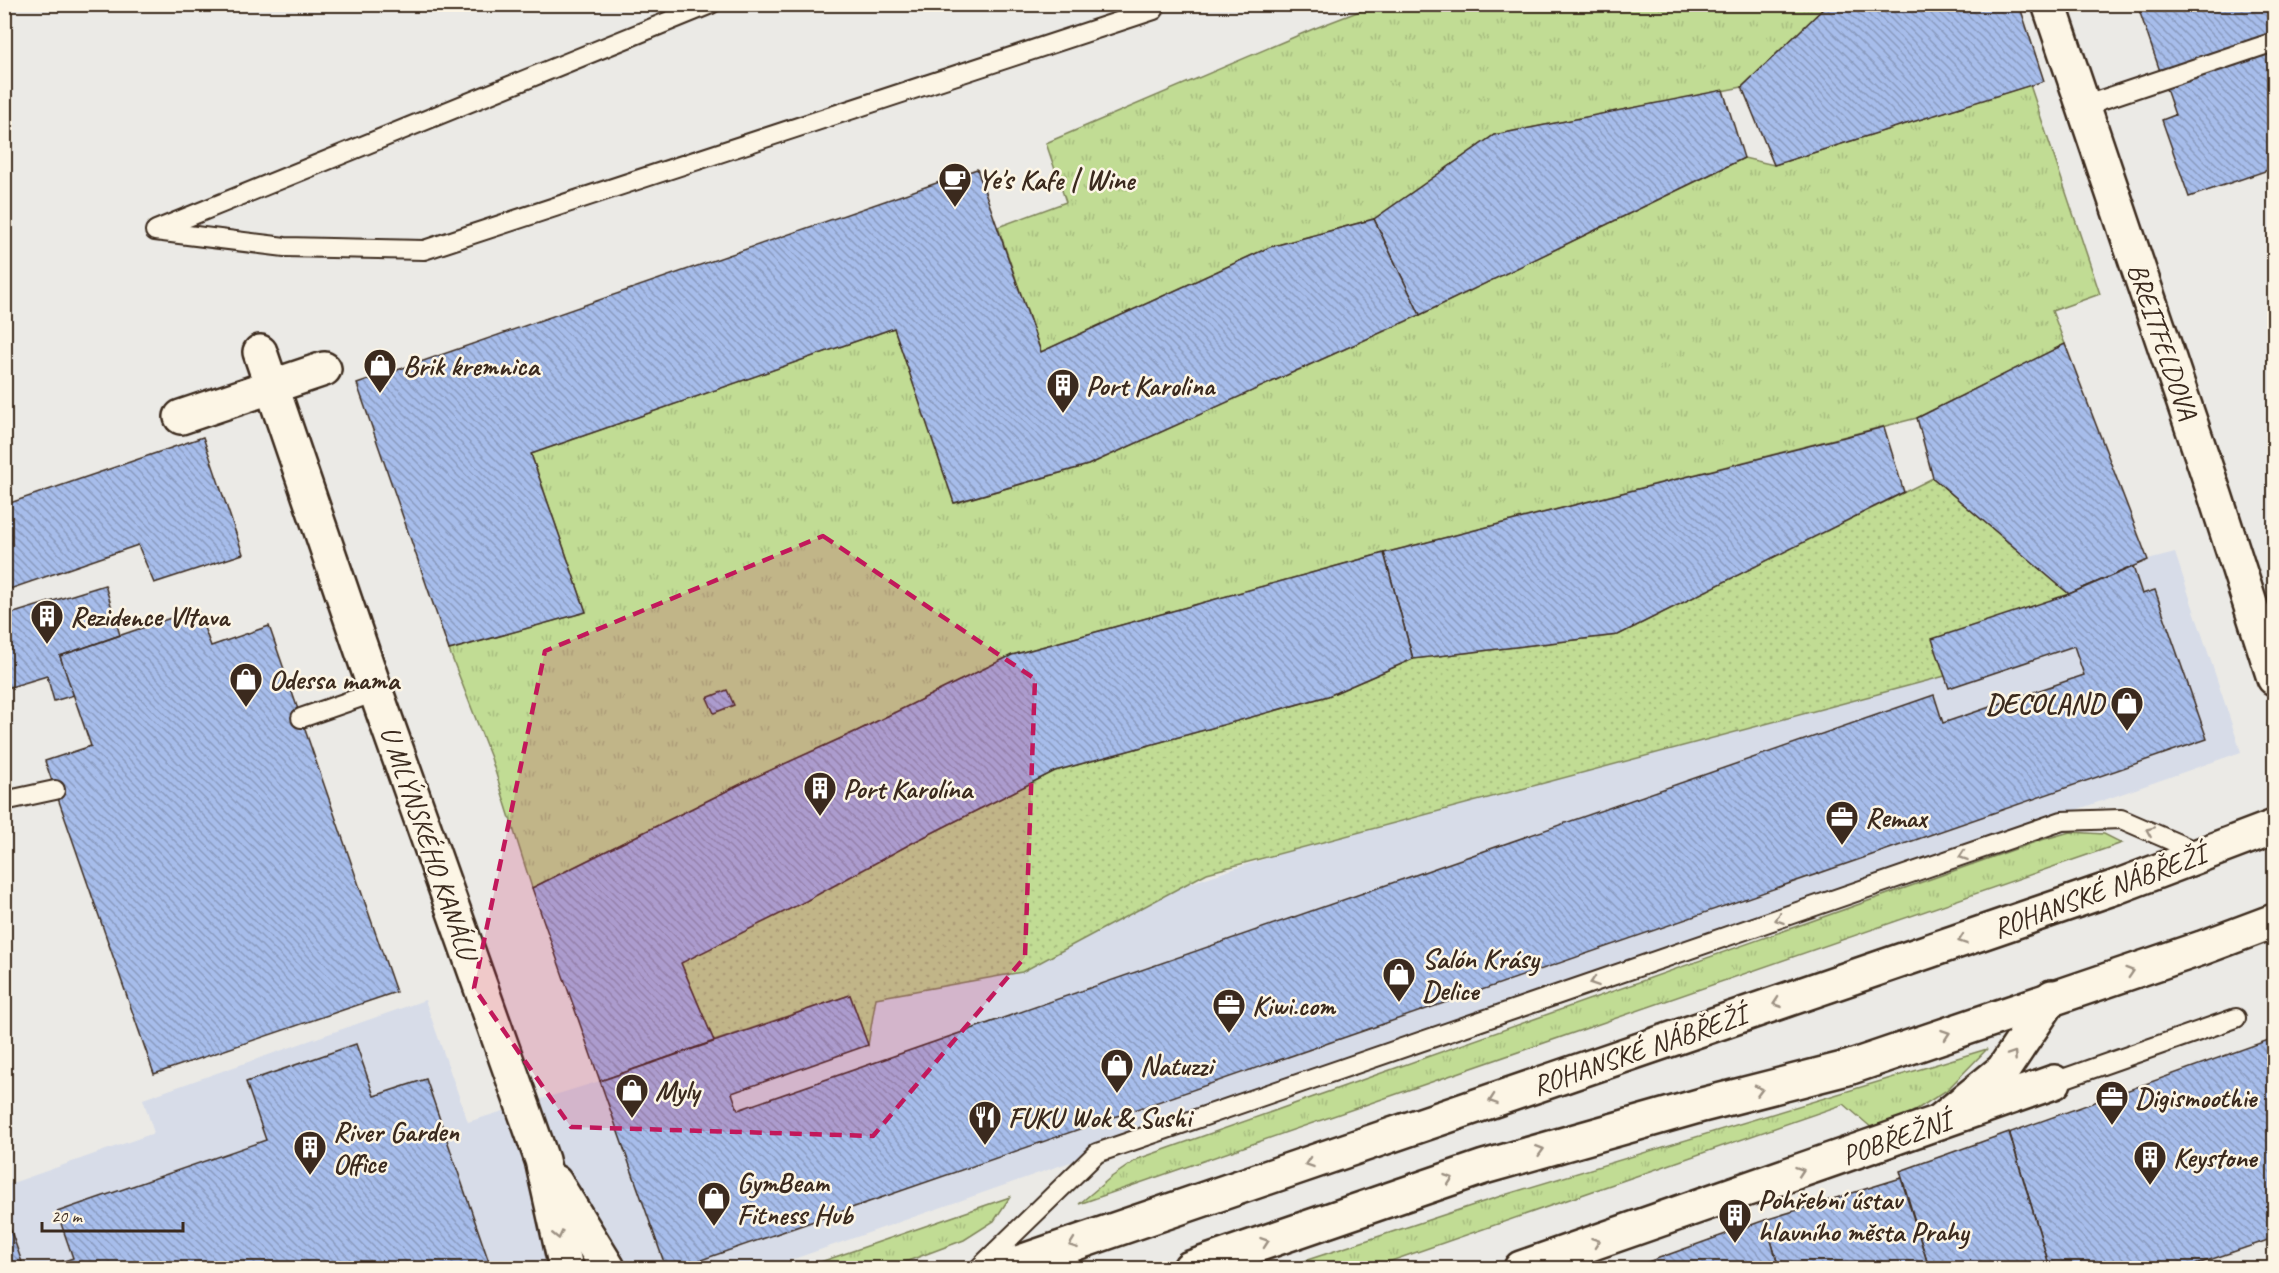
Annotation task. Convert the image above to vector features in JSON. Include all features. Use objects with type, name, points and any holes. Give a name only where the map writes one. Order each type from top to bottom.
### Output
[{"type":"main road","name":"BREITFELDOVA","points":[[2049,4],[2215,495],[2274,678]]},
{"type":"main road","name":"U MLÝNSKÉHO KANÁLU","points":[[260,351],[376,692],[542,1160],[566,1269]]},
{"type":"main road","points":[[181,417],[324,369]]},
{"type":"main road","name":"ROHANSKÉ NÁBŘEŽÍ","points":[[1003,1269],[2116,887],[2274,827]]},
{"type":"main road","points":[[1190,1269],[1484,1167],[1658,1117],[1851,1066],[2202,948],[2274,921]]},
{"type":"main road","points":[[1939,1122],[2003,1070],[2052,997]]},
{"type":"main road","name":"POBŘEŽNÍ","points":[[1521,1269],[2054,1082]]},
{"type":"main road","name":"U MLÝNSKÉHO KANÁLU","points":[[542,1160],[608,1269]]},
{"type":"lane","points":[[711,4],[155,231],[285,248],[424,250],[1154,10]]},
{"type":"lane","points":[[2083,106],[2274,42]]},
{"type":"lane","points":[[301,718],[376,692]]},
{"type":"lane","points":[[4,801],[55,790]]},
{"type":"lane","points":[[979,1269],[1097,1153],[2062,821],[2121,819],[2204,854]]},
{"type":"lane","name":"POBŘEŽNÍ","points":[[2054,1082],[2236,1018]]},
{"type":"highlighted area","points":[[823,536],[1035,679],[1025,957],[873,1136],[571,1127],[474,988],[545,651]]},
{"type":"shaded area","points":[[2175,553],[2241,752],[768,1268],[5,1268],[4,1186],[154,1133],[143,1099],[425,1000],[468,1122],[600,1081],[850,995],[2069,594],[2148,560]]},
{"type":"green space","points":[[1384,4],[1824,5],[1824,8],[1742,87],[1494,135],[1374,219],[1270,247],[1041,352],[998,227],[1066,202],[1046,143],[1313,29]]},
{"type":"green space","points":[[2030,85],[2100,294],[2052,311],[2065,344],[1917,418],[1384,553],[1012,655],[857,731],[749,780],[532,888],[491,758],[449,650],[586,612],[531,454],[894,328],[955,503],[1088,465],[1420,315],[1744,158],[1774,165]]},
{"type":"green space","points":[[1933,478],[2069,594],[1945,676],[1207,873],[1022,972],[876,998],[868,1045],[850,995],[714,1041],[681,963],[1055,771],[1328,696],[1413,659],[1618,635]]},
{"type":"green space","points":[[2070,832],[2104,834],[2122,843],[1079,1204],[1110,1178],[1138,1159],[2038,841]]},
{"type":"green space","points":[[1987,1049],[1947,1090],[1911,1113],[1873,1129],[1844,1104],[1371,1268],[1283,1268],[1501,1196]]},
{"type":"green space","points":[[1010,1197],[994,1221],[964,1240],[889,1268],[803,1268]]},
{"type":"building","points":[[1824,4],[2019,4],[2044,81],[1774,165],[1742,87],[1824,8]]},
{"type":"building","points":[[2137,4],[2274,4],[2274,168],[2189,197],[2162,120],[2175,115]]},
{"type":"building","points":[[1723,90],[1744,158],[1420,315],[1374,219],[1494,135]]},
{"type":"building","name":"Port Karolina","points":[[977,169],[1041,352],[1270,247],[1374,219],[1420,315],[1088,465],[954,503],[894,328],[531,454],[586,612],[449,650],[357,384]]},
{"type":"building","points":[[2065,344],[2148,560],[2069,594],[1933,478],[1917,418]]},
{"type":"building","points":[[1884,427],[1904,492],[1618,635],[1413,659],[1384,553]]},
{"type":"building","points":[[203,437],[243,554],[154,583],[138,545],[4,591],[4,505]]},
{"type":"building","name":"Port Karolína","points":[[1384,553],[1413,659],[1328,696],[1055,771],[912,843],[806,901],[681,963],[714,1041],[600,1081],[532,888],[749,780],[857,731],[1012,655]]},
{"type":"building","points":[[2133,567],[2142,594],[2155,590],[2207,739],[678,1268],[666,1268],[600,1081],[850,995],[868,1045],[732,1093],[738,1110],[1934,695],[1943,723],[2084,675],[2074,646],[1949,688],[1932,639],[2069,594]]},
{"type":"building","name":"Rezidence Vltava","points":[[105,585],[120,635],[60,656],[74,695],[54,701],[47,676],[4,689],[4,616]]},
{"type":"building","points":[[197,609],[211,646],[269,626],[396,992],[154,1074],[45,761],[91,746],[60,656]]},
{"type":"building","points":[[727,690],[734,705],[714,713],[707,698]]},
{"type":"building","name":"Keystone","points":[[2274,1038],[2274,1238],[2186,1268],[2050,1268],[2011,1132]]},
{"type":"building","name":"River Garden Office","points":[[356,1044],[374,1096],[426,1079],[491,1268],[44,1268],[73,1258],[57,1212],[266,1140],[246,1082]]},
{"type":"building","points":[[2009,1132],[2050,1268],[1929,1268],[1900,1171]]},
{"type":"building","points":[[1901,1178],[1929,1268],[1779,1268],[1765,1220]]},
{"type":"building","name":"Pohřební ústav hlavního města Prahy","points":[[1765,1220],[1779,1268],[1631,1268]]},
{"type":"building","points":[[10,1228],[24,1268],[4,1268],[4,1230]]},
{"type":"place","name":"Ye's Kafe | Wine","points":[[955,208]]},
{"type":"place","name":"Brik kremnica","points":[[380,394]]},
{"type":"place","name":"Port Karolina","points":[[1063,414]]},
{"type":"place","name":"Rezidence Vltava","points":[[47,645]]},
{"type":"place","name":"Odessa mama","points":[[246,708]]},
{"type":"place","name":"DECOLAND","points":[[2127,732]]},
{"type":"place","name":"Port Karolína","points":[[820,817]]},
{"type":"place","name":"Remax","points":[[1842,846]]},
{"type":"place","name":"Salón Krásy Delice","points":[[1399,1003]]},
{"type":"place","name":"Kiwi.com","points":[[1229,1034]]},
{"type":"place","name":"Natuzzi","points":[[1117,1094]]},
{"type":"place","name":"Myly","points":[[632,1119]]},
{"type":"place","name":"Digismoothie","points":[[2112,1126]]},
{"type":"place","name":"FUKU Wok & Sushi","points":[[985,1146]]},
{"type":"place","name":"River Garden Office","points":[[310,1176]]},
{"type":"place","name":"Keystone","points":[[2150,1186]]},
{"type":"place","name":"GymBeam Fitness Hub","points":[[714,1227]]},
{"type":"place","name":"Pohřební ústav hlavního města Prahy","points":[[1735,1244]]}]
